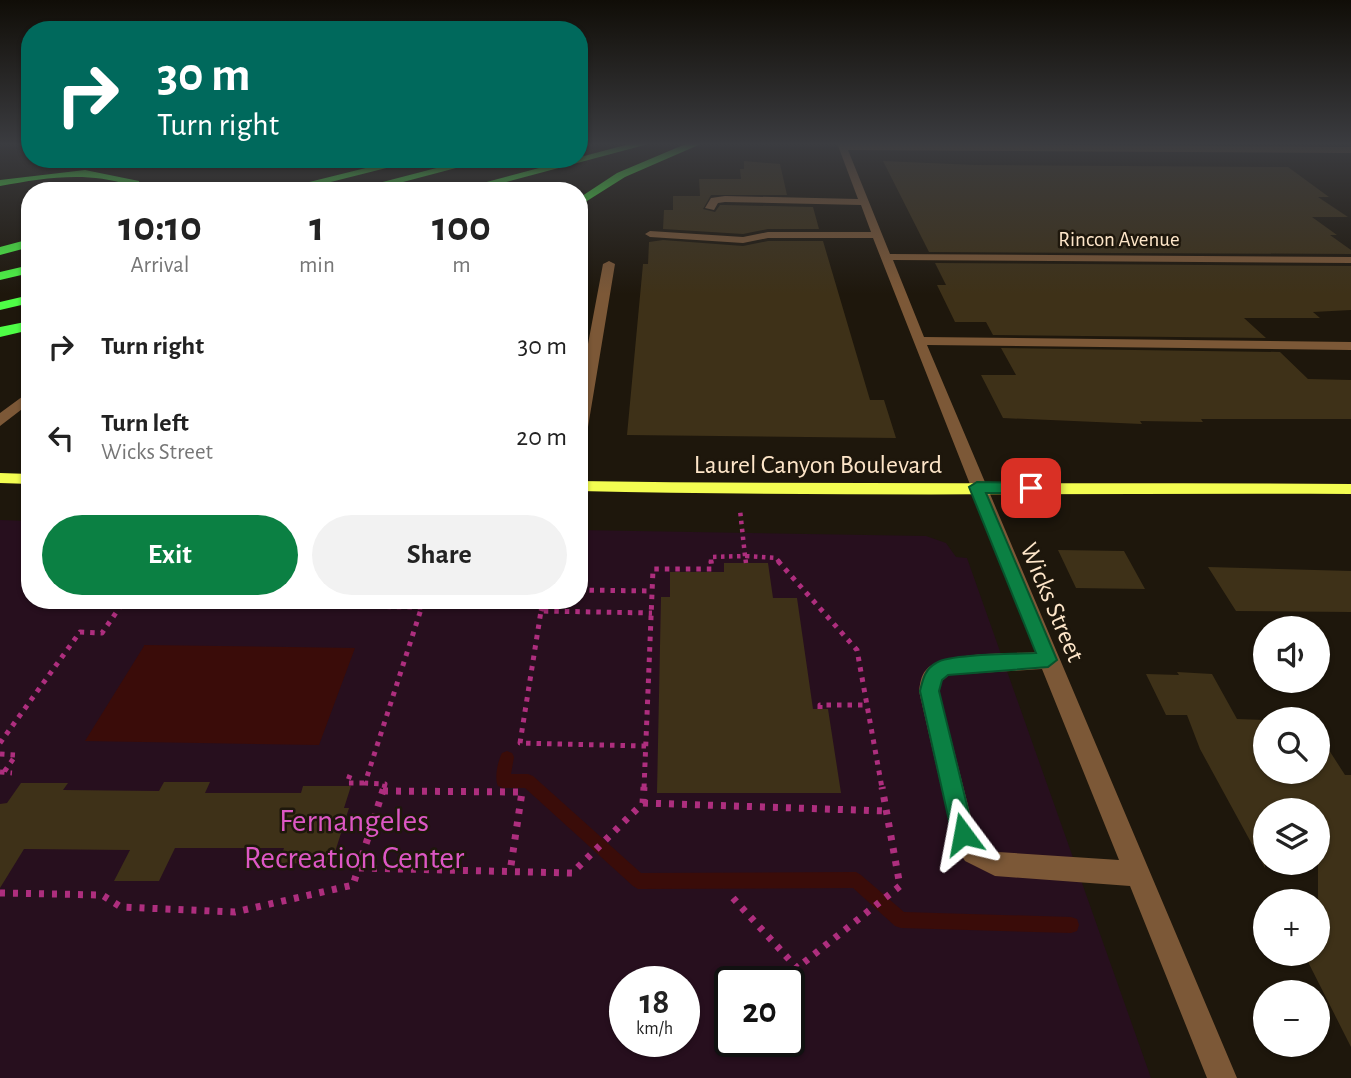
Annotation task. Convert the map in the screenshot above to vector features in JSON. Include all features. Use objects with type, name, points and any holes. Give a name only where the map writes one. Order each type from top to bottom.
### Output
[{"type":"highway","points":[[0,251],[21,245]]},
{"type":"highway","points":[[0,257],[21,252]]},
{"type":"highway","points":[[0,276],[21,271]]},
{"type":"highway","points":[[0,306],[21,301]]},
{"type":"highway","points":[[0,332],[21,327]]},
{"type":"main road","points":[[0,478],[21,479]]},
{"type":"main road","name":"Laurel Canyon Boulevard","points":[[588,486],[738,489],[1351,489]]},
{"type":"street","name":"Wicks Street","points":[[861,193],[977,487],[1222,1078]]},
{"type":"street","points":[[710,208],[714,200],[725,199],[864,202]]},
{"type":"street","points":[[650,234],[686,234],[732,240],[768,235],[877,235]]},
{"type":"street","name":"Rincon Avenue","points":[[886,257],[1351,260]]},
{"type":"street","points":[[588,382],[609,264]]},
{"type":"street","points":[[919,341],[1351,346]]},
{"type":"street","points":[[0,421],[21,403]]},
{"type":"street","points":[[1048,660],[944,667],[933,676],[929,691],[963,834],[974,852],[995,864],[1137,874]]},
{"type":"path","points":[[738,489],[746,559]]},
{"type":"path","points":[[359,868],[572,873],[643,803],[653,569],[712,569],[711,558],[776,558],[857,650],[900,887],[797,968],[733,898]]},
{"type":"path","points":[[588,590],[652,591]]},
{"type":"path","points":[[0,743],[80,632],[102,633],[119,609]]},
{"type":"path","points":[[365,783],[422,609]]},
{"type":"path","points":[[646,746],[520,743],[541,611],[652,613]]},
{"type":"path","points":[[820,709],[820,705],[867,705]]},
{"type":"path","points":[[0,754],[16,755],[5,772]]},
{"type":"path","points":[[0,893],[102,895],[121,907],[235,912],[353,885],[385,784],[347,783],[350,775]]},
{"type":"path","points":[[383,790],[522,792],[509,872]]},
{"type":"path","points":[[643,803],[886,811]]},
{"type":"green space","name":"Fernangeles Recreation Center","points":[[0,520],[21,521],[21,609],[588,609],[588,530],[926,536],[946,543],[956,557],[967,558],[1151,1078],[0,1078]]},
{"type":"shaded area","points":[[144,645],[355,648],[319,745],[85,741]]},
{"type":"building","points":[[700,193],[787,193],[711,195],[703,209],[715,212],[720,205],[813,207],[819,229],[768,229],[743,234],[663,229],[664,210],[673,210],[673,196],[700,196]]},
{"type":"building","points":[[899,193],[1324,193],[1329,197],[1318,197],[1348,217],[1312,217],[1337,235],[1330,235],[1351,250],[1351,254],[929,252]]},
{"type":"building","points":[[663,240],[743,246],[768,241],[823,241],[870,400],[884,400],[896,438],[627,435],[643,264],[648,264],[649,242]]},
{"type":"building","points":[[935,263],[1351,266],[1351,310],[1313,312],[1320,318],[1244,318],[1266,338],[993,335],[986,322],[955,322],[937,285],[946,285]]},
{"type":"building","points":[[1001,348],[1280,352],[1308,379],[1351,380],[1351,419],[1140,421],[1142,424],[1003,418],[981,375],[1016,375]]},
{"type":"building","points":[[1058,550],[1124,551],[1145,589],[1076,588]]},
{"type":"building","points":[[724,563],[768,563],[773,598],[797,598],[813,709],[828,709],[841,793],[657,793],[661,597],[670,597],[670,572],[724,572]]},
{"type":"building","points":[[1208,567],[1351,571],[1351,612],[1236,611]]},
{"type":"building","points":[[1177,672],[1212,674],[1237,719],[1253,720],[1253,784],[1330,784],[1330,752],[1345,775],[1351,775],[1351,1047],[1330,1005],[1330,980],[1317,980],[1310,966],[1330,966],[1330,889],[1318,889],[1318,875],[1330,875],[1330,798],[1253,798],[1253,846],[1200,749],[1187,715],[1166,715],[1146,674],[1179,675]]},
{"type":"building","points":[[164,782],[210,782],[205,793],[301,793],[303,786],[351,786],[344,808],[349,808],[335,852],[330,852],[326,864],[279,863],[284,848],[175,848],[159,881],[114,881],[130,850],[24,849],[0,888],[0,804],[7,803],[21,783],[68,783],[63,790],[159,791]]},
{"type":"waterway","points":[[507,757],[503,781],[528,781],[638,881],[856,880],[901,920],[1071,925]]},
{"type":"route","points":[[963,834],[929,691],[933,676],[944,667],[1048,660],[977,487],[1031,488]]}]
